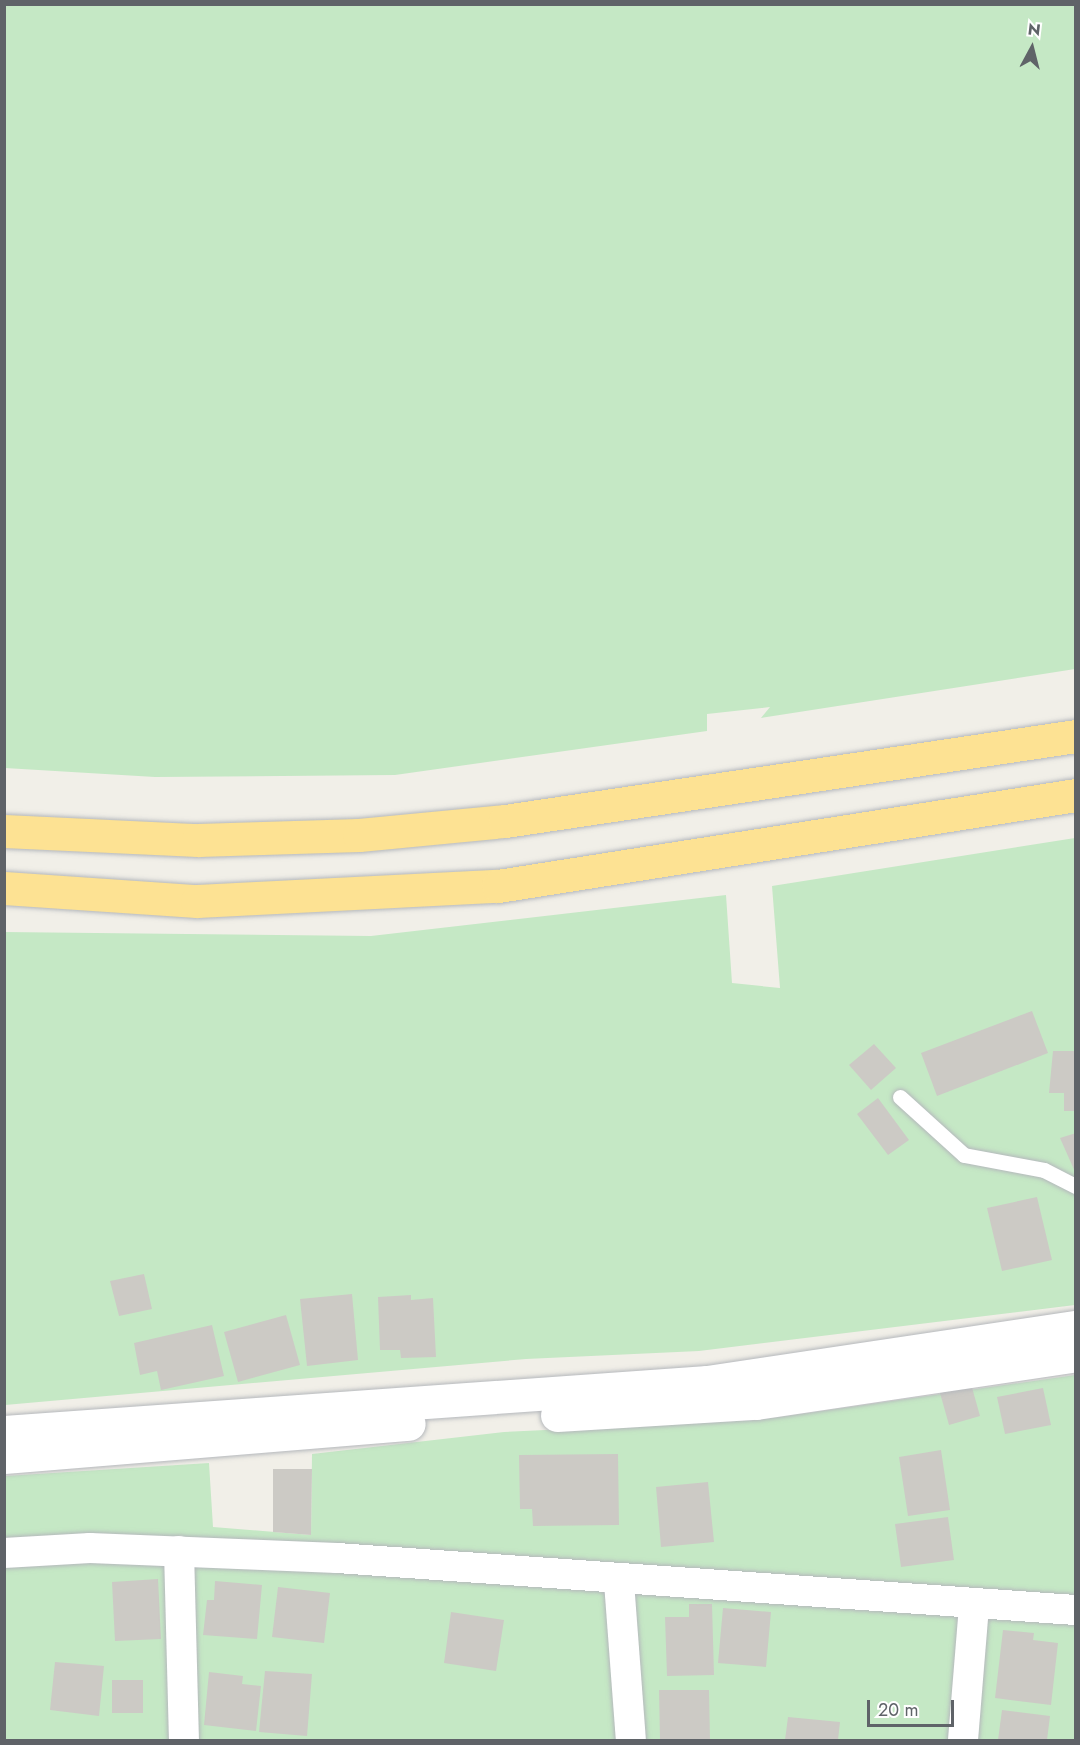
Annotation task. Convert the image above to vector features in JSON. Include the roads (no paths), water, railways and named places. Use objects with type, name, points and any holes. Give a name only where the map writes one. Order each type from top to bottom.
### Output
[{"type":"highway","points":[[4,831],[198,840],[358,835],[505,821],[1076,735]]},
{"type":"highway","points":[[4,888],[197,901],[498,886],[1076,795]]},
{"type":"main road","points":[[4,1432],[707,1382],[1076,1326]]},
{"type":"main road","points":[[4,1457],[438,1422],[756,1403],[1076,1355]]},
{"type":"street","points":[[4,1553],[179,1551],[337,1558],[619,1581],[1076,1610]]},
{"type":"street","points":[[179,1551],[183,1740]]},
{"type":"street","points":[[619,1581],[631,1740]]},
{"type":"street","points":[[963,1740],[974,1605]]},
{"type":"lane","points":[[900,1097],[964,1155],[1044,1170],[1076,1186]]}]
